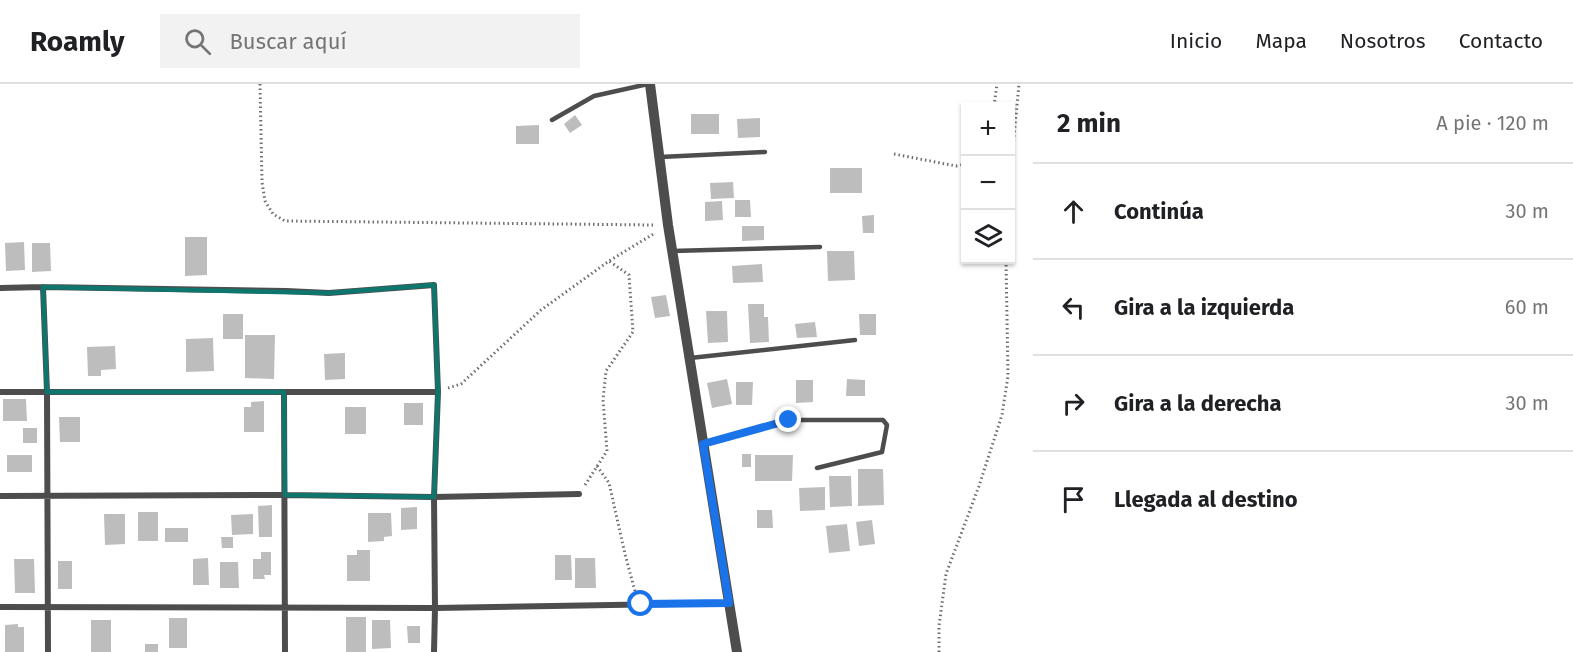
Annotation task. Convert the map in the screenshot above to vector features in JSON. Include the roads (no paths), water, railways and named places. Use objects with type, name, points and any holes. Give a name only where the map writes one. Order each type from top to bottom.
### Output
[{"type":"street","points":[[649,84],[668,225],[736,652]]},
{"type":"street","points":[[0,288],[329,293],[434,285],[438,392],[434,497],[434,652]]},
{"type":"street","points":[[44,287],[47,392],[48,652]]},
{"type":"street","points":[[0,392],[438,392]]},
{"type":"street","points":[[285,392],[285,652]]},
{"type":"street","points":[[0,496],[434,497],[579,494]]},
{"type":"street","points":[[0,607],[435,608],[729,603]]},
{"type":"lane","points":[[552,120],[594,96],[649,84]]},
{"type":"lane","points":[[660,157],[765,152]]},
{"type":"lane","points":[[672,251],[820,248]]},
{"type":"lane","points":[[690,358],[855,340]]},
{"type":"lane","points":[[703,444],[789,420],[883,420],[887,425],[882,452],[818,468]]}]
